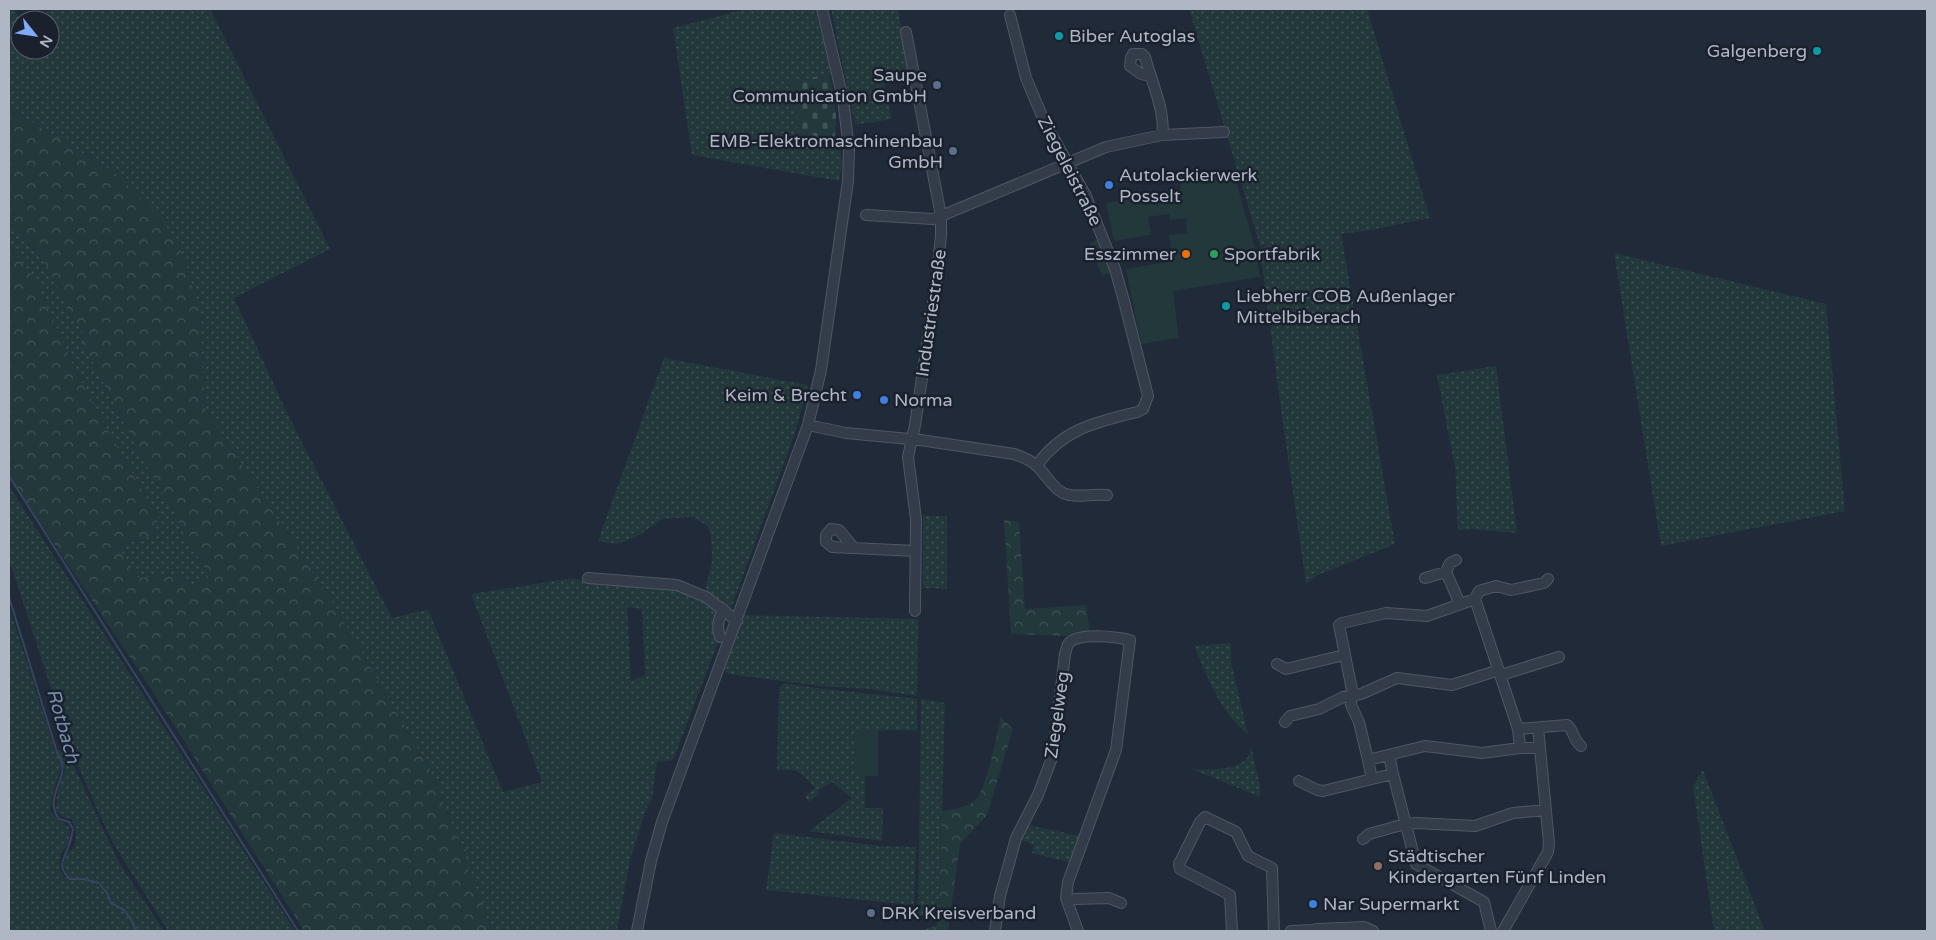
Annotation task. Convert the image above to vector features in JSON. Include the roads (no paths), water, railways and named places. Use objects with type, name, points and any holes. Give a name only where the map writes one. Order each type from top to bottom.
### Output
[{"type":"street","points":[[637,931],[651,861],[662,822],[808,425],[820,379],[848,181],[849,149],[843,100],[822,9]]},
{"type":"street","name":"Ziegeleistraße","points":[[1010,15],[1026,78],[1045,123],[1086,196],[1120,284],[1148,396],[1143,409],[1138,412],[1092,424],[1067,436],[1044,456],[1036,466]]},
{"type":"street","name":"Industriestraße","points":[[906,32],[941,216],[937,277],[915,425],[908,457],[916,519],[915,611]]},
{"type":"street","points":[[1150,76],[1164,125],[1162,135]]},
{"type":"street","points":[[866,215],[933,219],[1106,147],[1162,135],[1224,132]]},
{"type":"street","points":[[808,425],[846,432],[1014,454],[1036,466],[1064,494],[1082,496],[1095,493],[1107,495]]},
{"type":"street","points":[[854,548],[916,551]]},
{"type":"street","points":[[1456,560],[1450,563],[1446,572],[1460,604]]},
{"type":"street","points":[[1426,578],[1446,572]]},
{"type":"street","points":[[588,578],[677,585],[706,597],[737,620]]},
{"type":"street","points":[[1372,779],[1359,722],[1351,705],[1352,690],[1339,625],[1386,613],[1427,616],[1475,599],[1479,591],[1496,586],[1511,590],[1544,583],[1548,579]]},
{"type":"street","points":[[1475,599],[1518,729],[1520,748]]},
{"type":"street","points":[[720,637],[718,619],[723,609]]},
{"type":"street","name":"Ziegelweg","points":[[995,931],[1000,896],[1016,838],[1038,795],[1053,755],[1065,654],[1069,643],[1080,636],[1130,640],[1116,750],[1068,882],[1067,901]]},
{"type":"street","points":[[1277,664],[1286,669],[1344,655]]},
{"type":"street","points":[[1285,722],[1290,716],[1319,709],[1343,697],[1361,694],[1397,678],[1452,685],[1559,657]]},
{"type":"street","points":[[1518,729],[1567,724],[1576,742],[1581,746]]},
{"type":"street","points":[[1503,931],[1548,852],[1549,844],[1538,728]]},
{"type":"street","points":[[1368,760],[1425,746],[1482,752],[1540,748]]},
{"type":"street","points":[[1389,755],[1416,864],[1484,902],[1491,931]]},
{"type":"street","points":[[1299,780],[1316,790],[1323,791],[1393,774]]},
{"type":"street","points":[[1363,839],[1369,834],[1405,824],[1475,826],[1513,813],[1546,810]]},
{"type":"street","points":[[1232,931],[1230,895],[1180,868],[1180,864],[1200,822],[1205,817],[1236,832],[1248,856],[1272,868],[1274,931]]},
{"type":"street","points":[[1078,931],[1067,901],[1109,898],[1121,903]]},
{"type":"street","points":[[1291,931],[1364,927],[1373,931]]},
{"type":"waterway","points":[[9,476],[298,931]]},
{"type":"waterway","name":"Rotbach","points":[[9,597],[57,752],[62,761],[61,778],[55,794],[54,810],[59,819],[69,822],[73,829],[62,863],[63,870],[70,879],[84,879],[99,883],[107,893],[111,903],[124,910],[131,919],[136,931]]},
{"type":"place","name":"Biber Autoglas","points":[[1059,36]]},
{"type":"place","name":"Galgenberg","points":[[1817,51]]},
{"type":"place","name":"Saupe Communication GmbH","points":[[937,85]]},
{"type":"place","name":"EMB-Elektromaschinenbau GmbH","points":[[953,151]]},
{"type":"place","name":"Autolackierwerk Posselt","points":[[1109,185]]},
{"type":"place","name":"Esszimmer","points":[[1186,254]]},
{"type":"place","name":"Sportfabrik","points":[[1214,254]]},
{"type":"place","name":"Liebherr COB Außenlager Mittelbiberach","points":[[1226,306]]},
{"type":"place","name":"Keim & Brecht","points":[[857,395]]},
{"type":"place","name":"Norma","points":[[884,400]]},
{"type":"place","name":"Städtischer Kindergarten Fünf Linden","points":[[1378,866]]},
{"type":"place","name":"Nar Supermarkt","points":[[1313,904]]},
{"type":"place","name":"DRK Kreisverband","points":[[871,913]]}]
